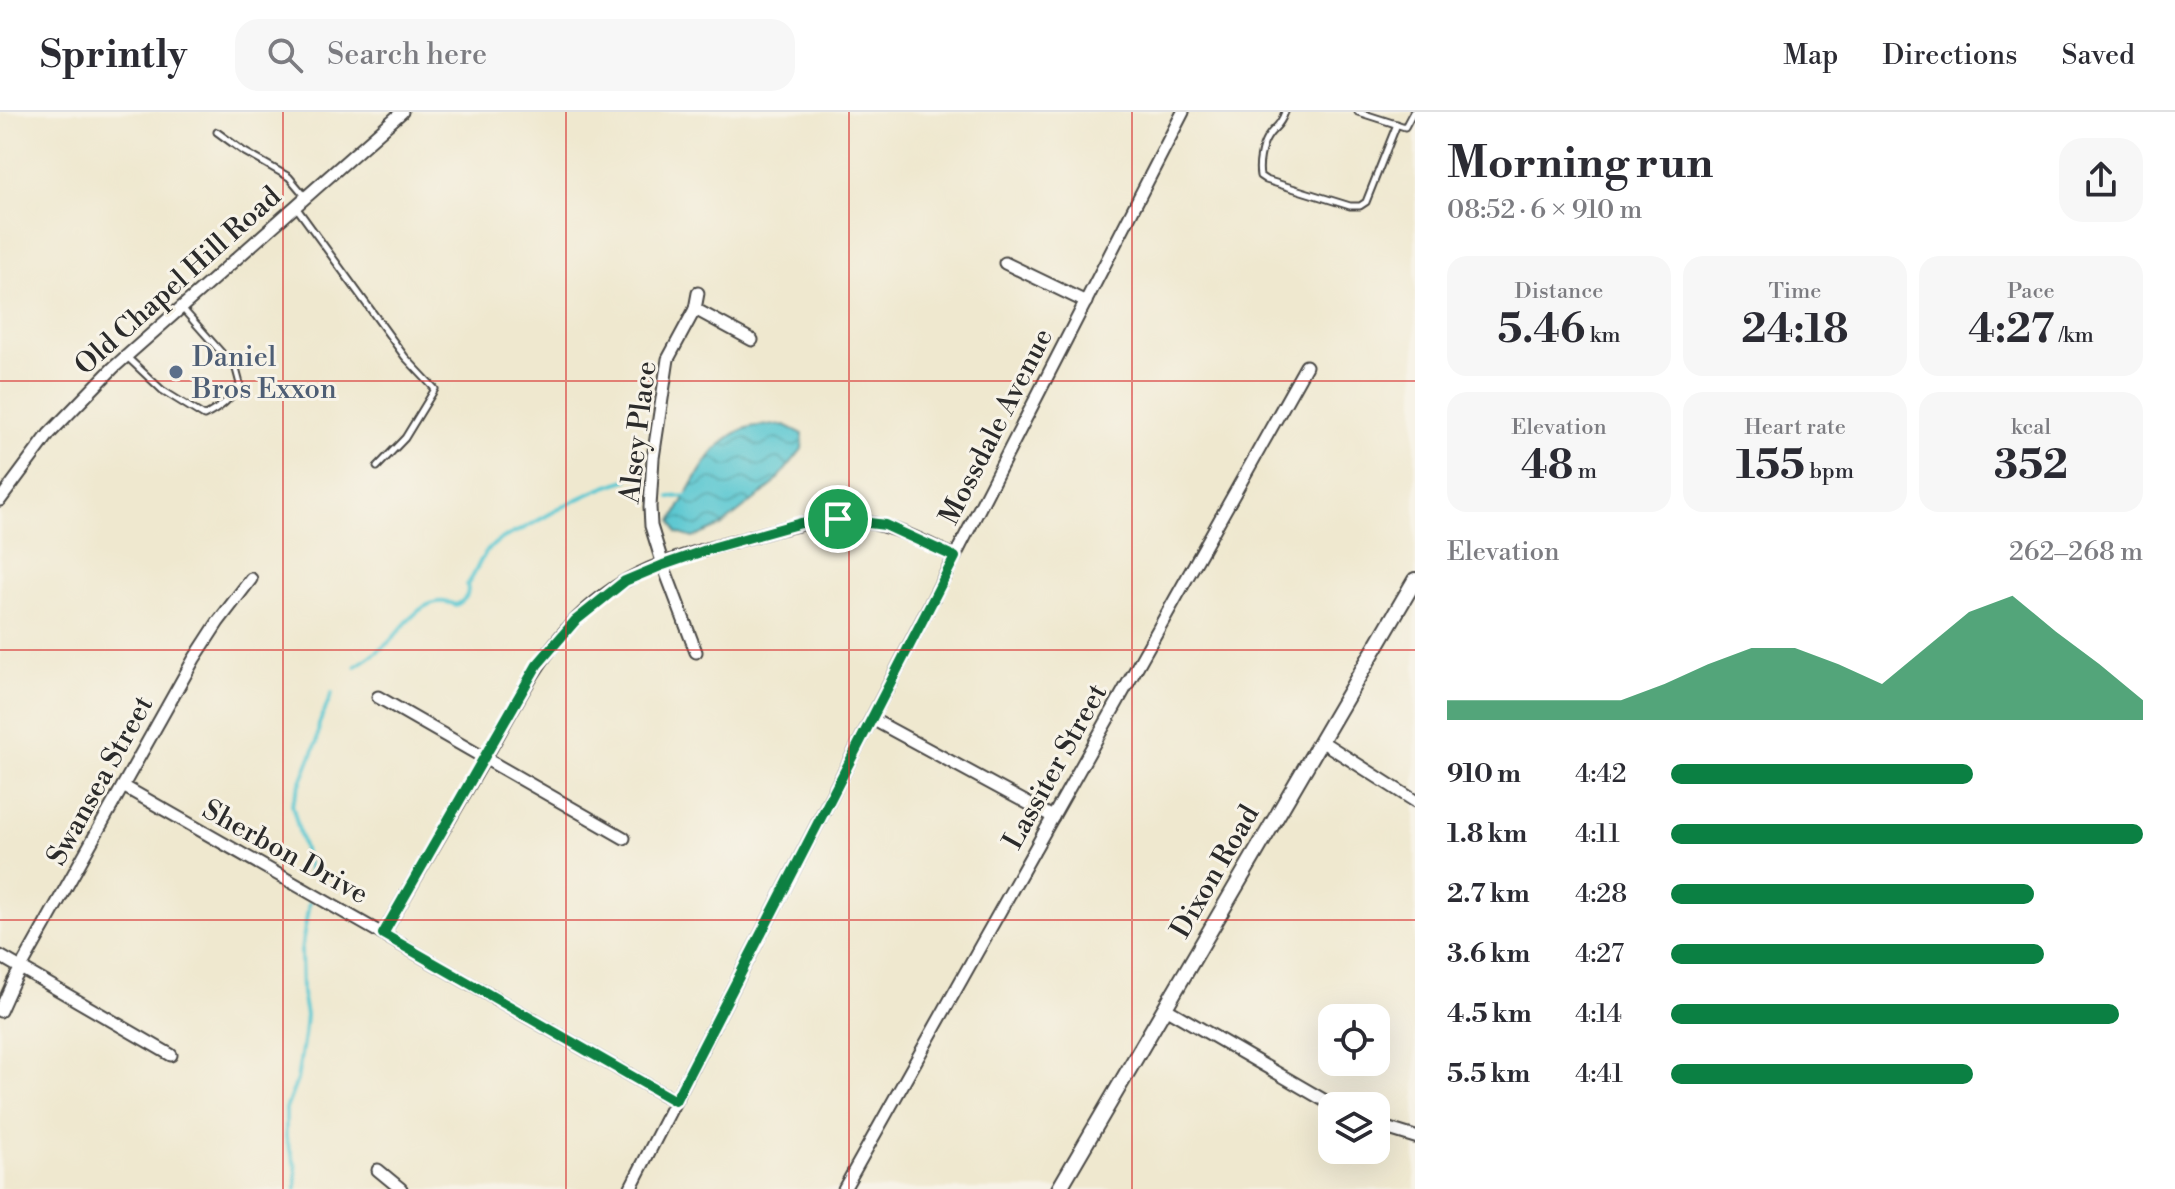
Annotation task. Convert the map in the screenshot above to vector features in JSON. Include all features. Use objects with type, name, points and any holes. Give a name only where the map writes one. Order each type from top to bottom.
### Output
[{"type":"street","name":"Old Chapel Hill Road","points":[[0,500],[49,434],[81,398],[402,112]]},
{"type":"street","name":"Mossdale Avenue","points":[[630,1189],[1183,112]]},
{"type":"street","points":[[1005,263],[1086,302]]},
{"type":"street","name":"Alsey Place","points":[[696,652],[663,565],[651,526],[650,507],[653,458],[668,359],[695,309],[698,293]]},
{"type":"street","points":[[695,309],[752,340]]},
{"type":"street","name":"Lassiter Street","points":[[844,1189],[1306,366]]},
{"type":"street","points":[[383,934],[537,665],[575,621],[608,593],[637,575],[715,547],[801,523],[838,519],[885,525],[955,557]]},
{"type":"street","name":"Swansea Street","points":[[0,1011],[206,640],[251,579]]},
{"type":"street","name":"Dixon Road","points":[[1059,1189],[1415,580]]},
{"type":"street","points":[[378,697],[624,838]]},
{"type":"street","points":[[872,719],[1053,817]]},
{"type":"street","points":[[1321,741],[1415,801]]},
{"type":"street","name":"Sherbon Drive","points":[[123,786],[675,1101]]},
{"type":"street","points":[[0,956],[171,1055]]},
{"type":"street","points":[[1165,1008],[1318,1097]]},
{"type":"street","points":[[1390,1129],[1415,1137]]},
{"type":"street","points":[[378,1170],[401,1189]]},
{"type":"lane","points":[[1285,112],[1280,126],[1268,136],[1258,167],[1260,176],[1350,206],[1360,206],[1366,202],[1397,124]]},
{"type":"lane","points":[[1358,112],[1405,127],[1413,112]]},
{"type":"lane","points":[[217,132],[289,177],[306,197]]},
{"type":"lane","points":[[296,206],[405,357],[435,389],[405,438],[377,467]]},
{"type":"lane","points":[[126,356],[162,390],[204,416],[221,407],[240,384],[236,369],[182,307]]},
{"type":"water","points":[[785,425],[803,434],[802,449],[774,484],[721,526],[693,538],[677,533],[672,521],[702,467],[722,443],[747,428]]},
{"type":"waterway","points":[[356,666],[384,646],[426,606],[435,602],[456,605],[462,601],[482,558],[499,541],[578,499],[627,480]]},
{"type":"waterway","points":[[670,497],[690,496]]},
{"type":"waterway","points":[[310,873],[292,804],[317,742],[319,724],[332,693]]},
{"type":"waterway","points":[[296,1189],[296,1167],[286,1138],[286,1109],[297,1080],[304,1036],[306,1015],[301,951],[309,903]]},
{"type":"place","name":"Daniel Bros Exxon","points":[[176,372]]},
{"type":"route","points":[[838,519],[885,525],[955,557],[675,1101],[383,934],[537,665],[575,621],[608,593],[637,575],[715,547],[801,523],[838,519]]}]
